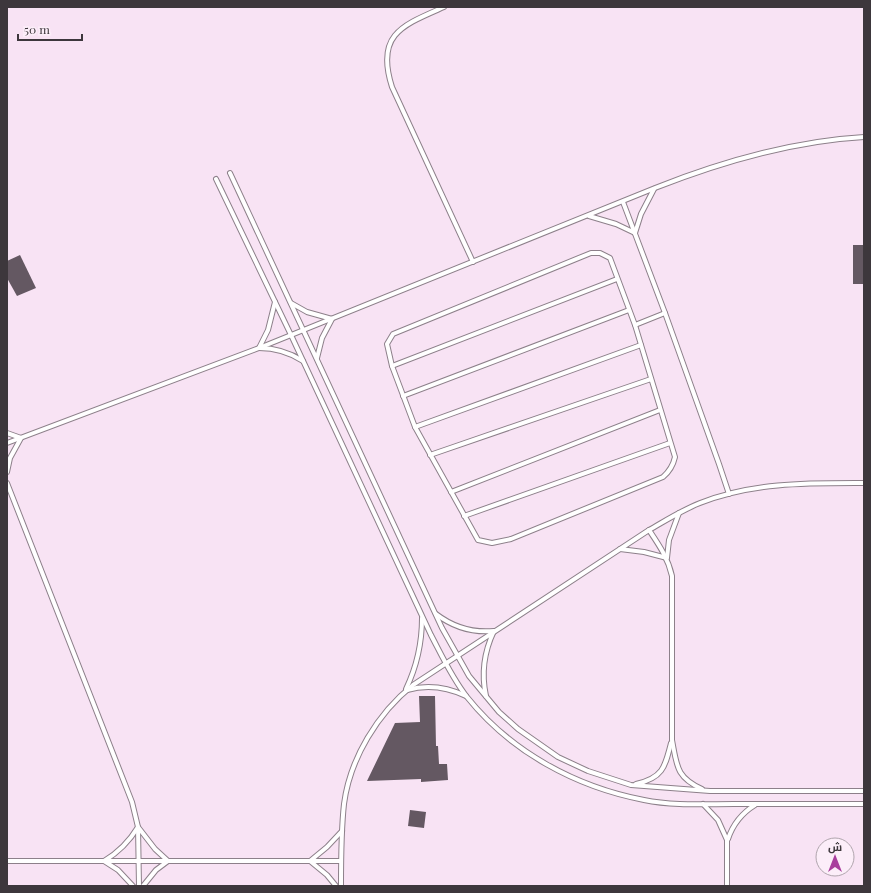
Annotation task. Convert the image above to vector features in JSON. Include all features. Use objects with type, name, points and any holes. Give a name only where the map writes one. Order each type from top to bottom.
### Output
[{"type":"lane","points":[[444,7],[412,21],[401,28],[394,36],[389,47],[387,71],[392,87],[473,262]]},
{"type":"lane","points":[[7,443],[259,348],[702,170],[757,155],[812,143],[864,137]]},
{"type":"lane","points":[[230,173],[435,613],[469,676],[499,712],[518,729],[558,757],[588,771],[631,785],[704,790],[864,791]]},
{"type":"lane","points":[[216,179],[276,302],[445,663],[467,696],[486,718],[513,742],[541,761],[573,778],[608,792],[664,803],[864,804]]},
{"type":"lane","points":[[635,233],[642,210],[654,188]]},
{"type":"lane","points":[[623,202],[665,313],[729,494]]},
{"type":"lane","points":[[589,216],[616,224],[635,233]]},
{"type":"lane","points":[[591,253],[600,253],[610,258],[618,279],[635,325],[674,457],[674,465],[663,477],[511,538],[492,543],[478,540],[415,427],[392,366],[387,344],[393,334],[591,253]]},
{"type":"lane","points":[[392,366],[618,279]]},
{"type":"lane","points":[[259,348],[268,330],[276,302]]},
{"type":"lane","points":[[291,303],[315,315],[332,319]]},
{"type":"lane","points":[[403,396],[629,310]]},
{"type":"lane","points":[[635,325],[665,313]]},
{"type":"lane","points":[[317,359],[322,338],[332,319]]},
{"type":"lane","points":[[415,427],[641,345]]},
{"type":"lane","points":[[259,348],[284,351],[304,362]]},
{"type":"lane","points":[[430,455],[651,379]]},
{"type":"lane","points":[[451,492],[660,410]]},
{"type":"lane","points":[[7,433],[21,438]]},
{"type":"lane","points":[[7,472],[10,458],[21,438]]},
{"type":"lane","points":[[464,516],[670,443]]},
{"type":"lane","points":[[7,482],[126,785],[138,827],[139,886]]},
{"type":"lane","points":[[341,886],[344,802],[349,782],[358,757],[369,736],[383,715],[405,691],[445,663],[649,530],[700,502],[729,494],[795,483],[864,483]]},
{"type":"lane","points":[[667,558],[670,536],[679,513]]},
{"type":"lane","points":[[649,530],[667,558],[673,585],[672,740],[678,765],[683,777],[689,783],[704,790]]},
{"type":"lane","points":[[620,549],[644,552],[667,558]]},
{"type":"lane","points":[[435,613],[448,623],[464,629],[479,632],[494,631]]},
{"type":"lane","points":[[405,691],[418,660],[422,638],[422,616]]},
{"type":"lane","points":[[486,698],[483,679],[485,659],[488,645],[494,631]]},
{"type":"lane","points":[[405,691],[423,687],[441,687],[467,696]]},
{"type":"lane","points":[[631,785],[645,782],[659,773],[665,765],[672,740]]},
{"type":"lane","points":[[703,804],[718,820],[727,840]]},
{"type":"lane","points":[[727,886],[727,840],[738,819],[756,804]]},
{"type":"lane","points":[[104,861],[127,843],[138,827]]},
{"type":"lane","points":[[138,827],[154,849],[168,861]]},
{"type":"lane","points":[[310,861],[327,847],[342,830]]},
{"type":"lane","points":[[7,861],[341,861]]},
{"type":"lane","points":[[104,861],[118,870],[133,886]]},
{"type":"lane","points":[[143,886],[156,870],[168,861]]},
{"type":"lane","points":[[310,861],[336,886]]},
{"type":"shaded area","points":[[7,7],[864,7],[864,886],[7,886]]},
{"type":"building","points":[[853,245],[864,245],[864,284],[853,284]]},
{"type":"building","points":[[20,255],[36,288],[17,296],[7,278],[7,261]]},
{"type":"building","points":[[419,696],[435,696],[436,746],[438,746],[439,764],[447,764],[448,780],[421,782],[421,779],[367,781],[395,723],[420,722]]},
{"type":"building","points":[[410,810],[426,812],[424,828],[408,826]]}]
